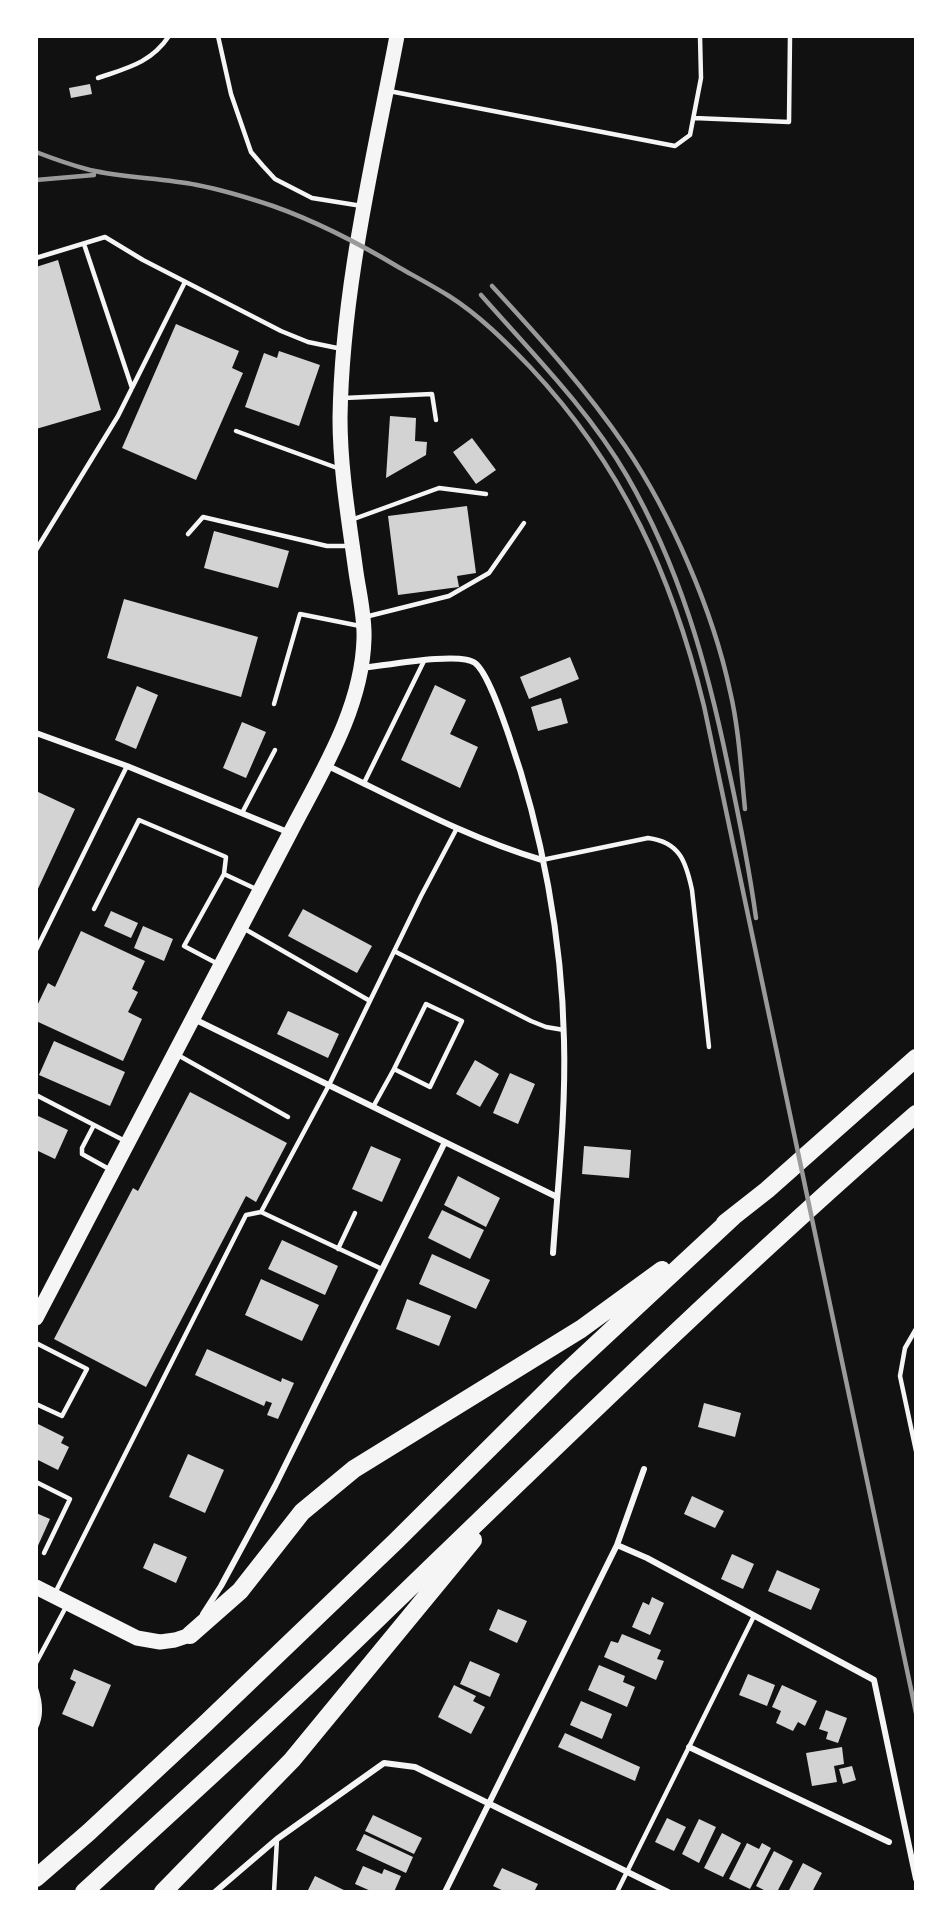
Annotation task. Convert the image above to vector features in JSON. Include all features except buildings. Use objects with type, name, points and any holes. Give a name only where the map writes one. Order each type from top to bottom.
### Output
[{"type":"highway","points":[[190,1635],[240,1591],[302,1512],[354,1469],[581,1329],[767,1190],[916,1058]]},
{"type":"highway","points":[[84,1892],[333,1661],[781,1233],[916,1114]]},
{"type":"highway","points":[[36,1878],[205,1724],[396,1541],[562,1375],[733,1217]]},
{"type":"highway","points":[[163,1892],[292,1760],[528,1473]]},
{"type":"main road","points":[[36,1318],[290,833],[353,702],[364,639],[343,470],[340,418],[357,243],[397,36]]},
{"type":"main road","points":[[36,1587],[144,1640],[168,1641],[190,1635]]},
{"type":"street","points":[[360,669],[452,658],[468,659],[476,663],[484,675],[504,722],[522,773],[554,922],[561,983],[564,1030],[563,1116],[553,1253]]},
{"type":"street","points":[[36,733],[127,766],[290,833]]},
{"type":"street","points":[[325,764],[457,828],[512,851],[542,860]]},
{"type":"street","points":[[192,1018],[557,1197]]},
{"type":"street","points":[[190,1635],[221,1586],[275,1486],[445,1142]]},
{"type":"street","points":[[445,1892],[617,1545],[644,1469]]},
{"type":"street","points":[[617,1545],[647,1558],[874,1680],[916,1879]]},
{"type":"street","points":[[690,1747],[889,1842]]},
{"type":"street","points":[[215,1892],[277,1839],[384,1762],[415,1767],[668,1892]]},
{"type":"lane","points":[[98,78],[146,60],[163,45],[169,36]]},
{"type":"lane","points":[[218,36],[231,94],[251,152],[275,179],[312,198],[364,207]]},
{"type":"lane","points":[[386,90],[675,146],[690,135],[694,118],[701,78],[700,36]]},
{"type":"lane","points":[[694,118],[789,122],[790,36]]},
{"type":"lane","points":[[36,258],[105,237],[143,260],[280,331],[308,342],[345,350]]},
{"type":"lane","points":[[84,244],[132,388]]},
{"type":"lane","points":[[36,550],[118,416],[185,282]]},
{"type":"lane","points":[[342,398],[432,394],[436,420]]},
{"type":"lane","points":[[236,431],[343,470]]},
{"type":"lane","points":[[349,521],[440,488],[486,494]]},
{"type":"lane","points":[[188,534],[203,517],[327,546],[352,546]]},
{"type":"lane","points":[[274,704],[300,614],[363,622],[449,596],[489,573],[524,523]]},
{"type":"lane","points":[[364,783],[424,661]]},
{"type":"lane","points":[[242,813],[275,750]]},
{"type":"lane","points":[[36,950],[127,766]]},
{"type":"lane","points":[[94,909],[139,820],[226,857],[224,874],[184,946],[220,966]]},
{"type":"lane","points":[[261,1212],[329,1085],[421,896],[457,828]]},
{"type":"lane","points":[[542,860],[648,838],[661,839],[672,846],[680,855],[687,870],[692,890],[709,1047]]},
{"type":"lane","points":[[224,874],[260,891]]},
{"type":"lane","points":[[240,927],[370,1001]]},
{"type":"lane","points":[[394,951],[531,1021],[546,1027],[564,1030]]},
{"type":"lane","points":[[373,1107],[426,1004],[462,1021],[430,1087],[394,1069]]},
{"type":"lane","points":[[174,1053],[288,1117]]},
{"type":"lane","points":[[36,1095],[128,1143]]},
{"type":"lane","points":[[94,1125],[81,1148],[82,1154],[113,1171]]},
{"type":"lane","points":[[53,1596],[246,1215],[261,1212],[382,1269]]},
{"type":"lane","points":[[338,1249],[355,1213]]},
{"type":"lane","points":[[916,1329],[905,1348],[900,1376],[916,1451]]},
{"type":"lane","points":[[36,1343],[87,1369],[62,1416],[36,1404]]},
{"type":"lane","points":[[36,1482],[70,1499],[44,1553]]},
{"type":"lane","points":[[36,1663],[68,1604]]},
{"type":"lane","points":[[617,1892],[754,1616]]},
{"type":"lane","points":[[36,1689],[39,1698],[39,1720],[36,1726]]},
{"type":"lane","points":[[274,1892],[277,1839]]},
{"type":"railway","points":[[36,152],[90,170],[197,185],[236,194],[306,219],[370,250],[460,303],[502,339],[563,405],[592,443],[617,483],[640,525],[659,568],[676,612],[704,706],[916,1713]]},
{"type":"railway","points":[[36,180],[94,175]]},
{"type":"railway","points":[[492,286],[562,364],[610,425],[642,473],[674,532],[713,629],[730,691],[736,720],[745,809]]},
{"type":"railway","points":[[481,295],[558,382],[612,451],[662,545],[689,616],[711,690],[740,823],[756,918]]}]
